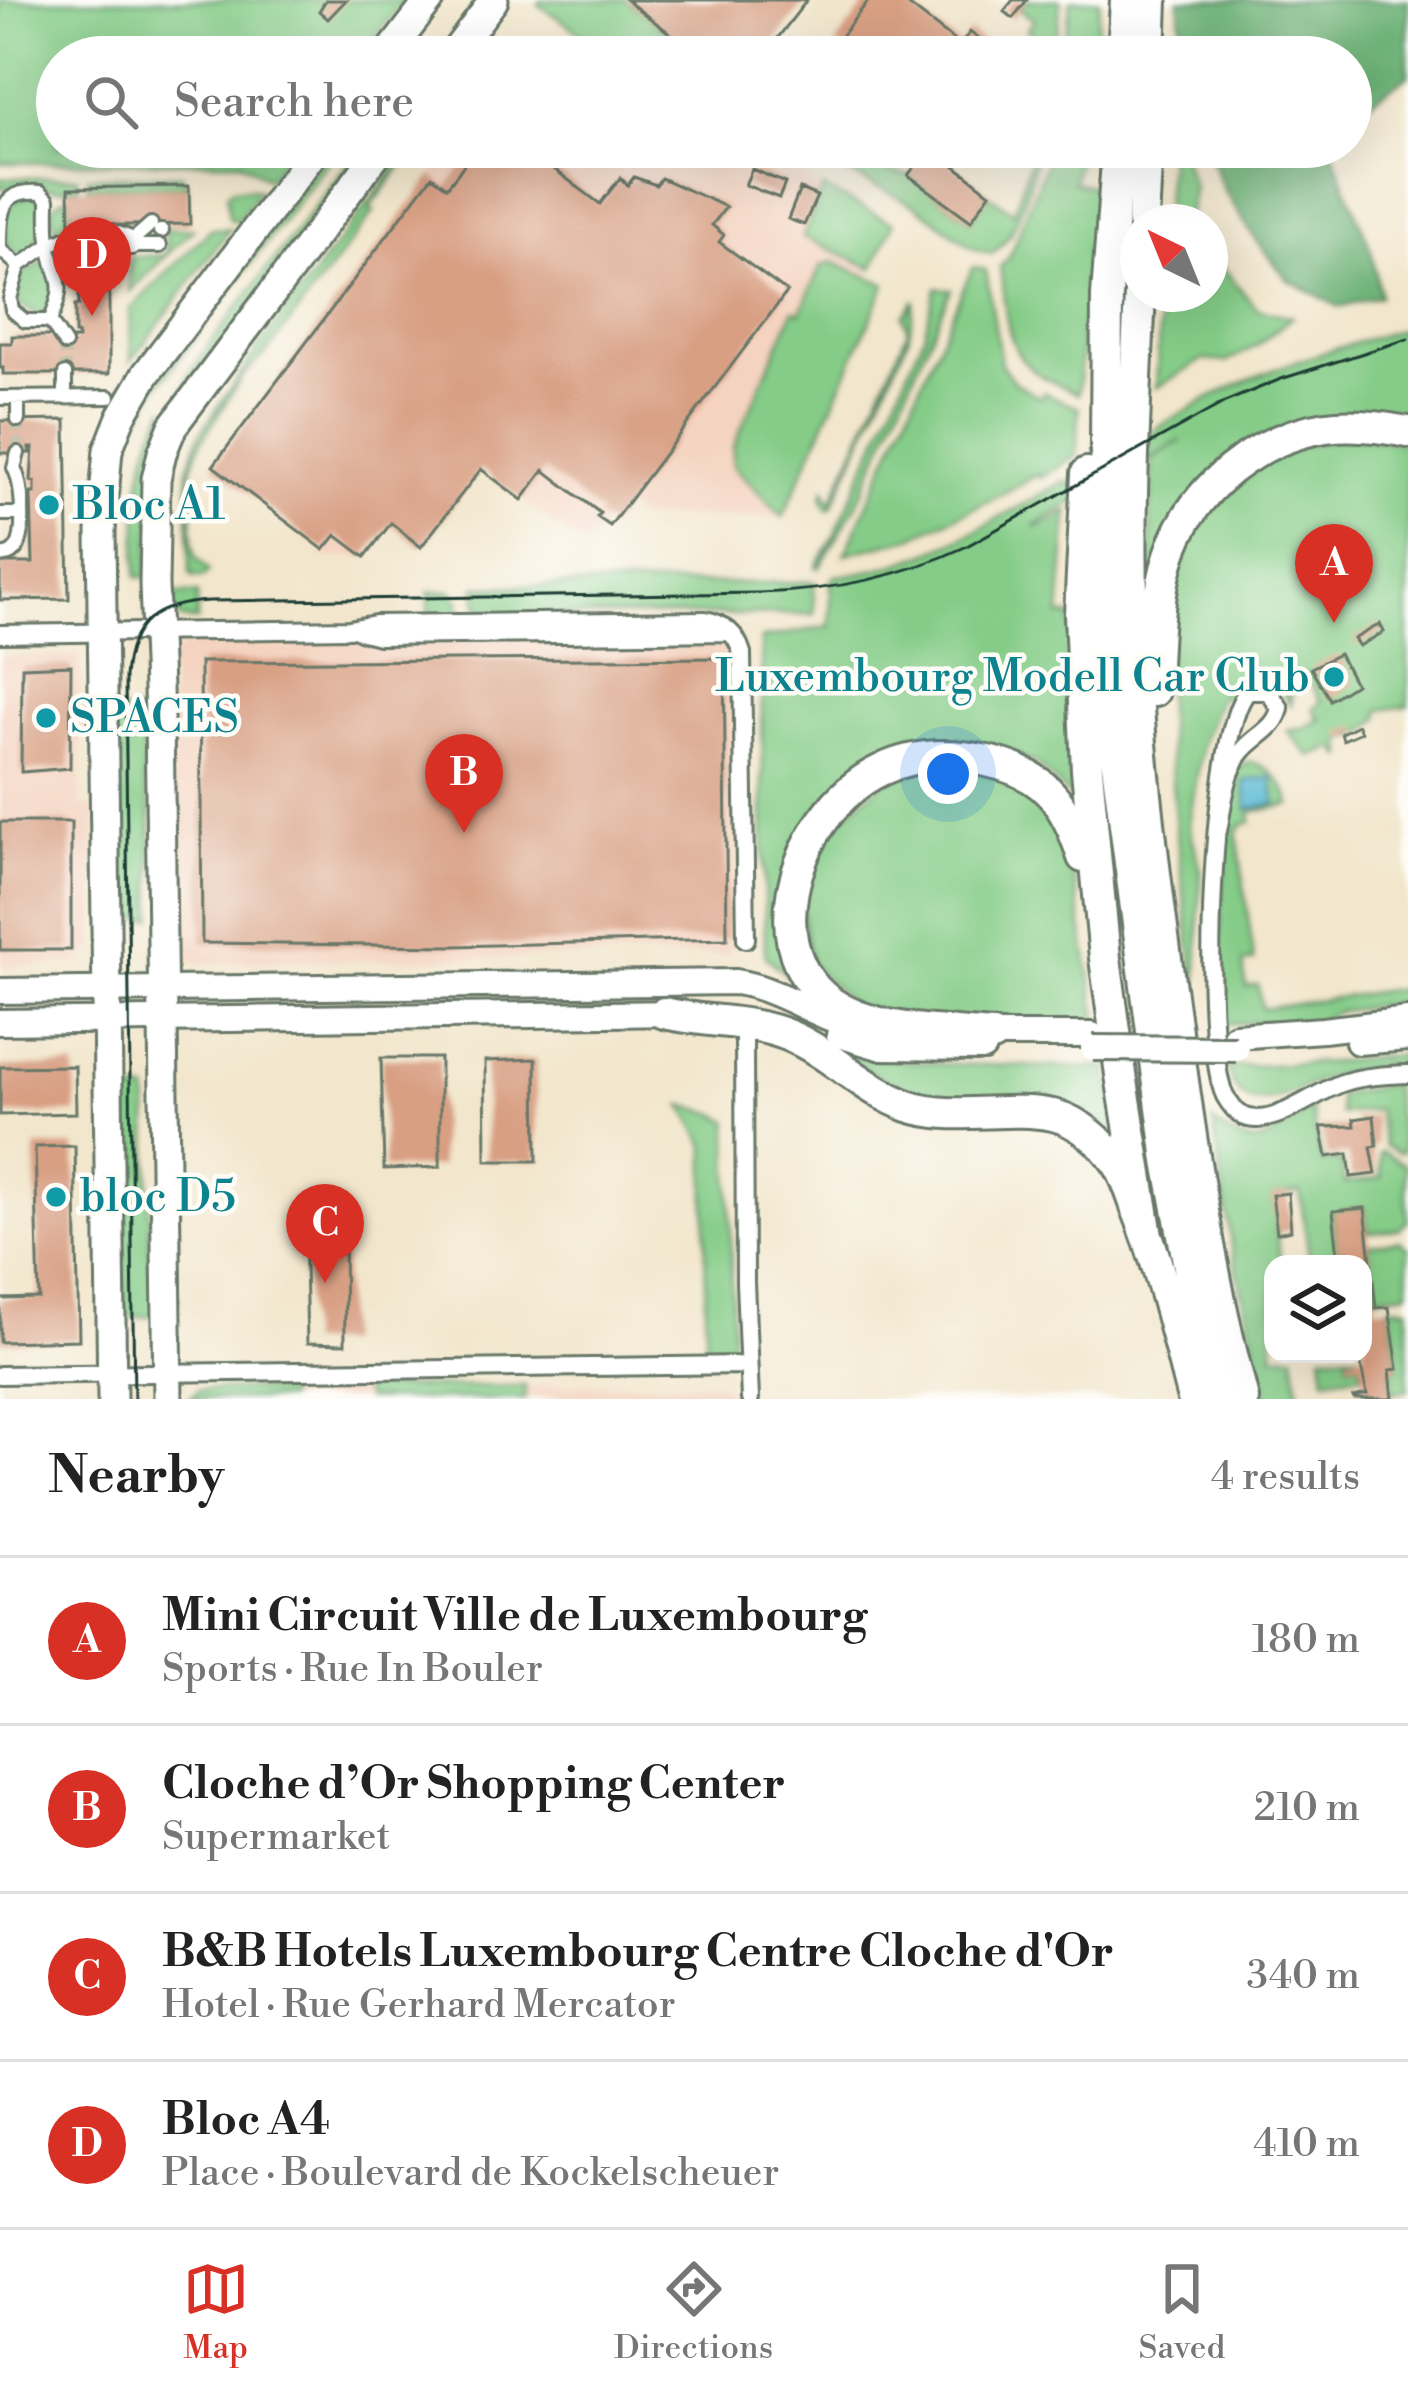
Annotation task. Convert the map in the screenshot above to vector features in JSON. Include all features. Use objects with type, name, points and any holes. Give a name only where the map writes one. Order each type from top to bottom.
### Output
[{"type":"highway","points":[[1124,36],[1126,0]]},
{"type":"highway","points":[[1151,36],[1152,0]]},
{"type":"highway","points":[[1116,168],[1107,296],[1105,590],[1115,748],[1169,1161],[1219,1399]]},
{"type":"highway","points":[[1144,204],[1146,168]]},
{"type":"highway","points":[[1107,296],[1091,392],[1080,614],[1087,770],[1105,958],[1146,1230]]},
{"type":"highway","points":[[1139,312],[1133,595],[1148,807],[1193,1156],[1232,1358],[1246,1399]]},
{"type":"highway","points":[[1148,807],[1158,604],[1171,551],[1190,513],[1226,472],[1290,436],[1329,427],[1408,432]]},
{"type":"highway","points":[[992,1036],[856,1016],[826,999],[805,974],[795,953],[790,913],[799,862],[812,833],[854,786],[913,758],[956,754],[1027,774],[1053,795],[1072,825],[1105,958]]},
{"type":"highway","points":[[664,1013],[706,1022],[745,1023],[786,1034],[905,1105],[934,1113],[1055,1116],[1079,1126],[1121,1167],[1146,1230],[1193,1399]]},
{"type":"main road","points":[[402,36],[430,0]]},
{"type":"main road","points":[[467,36],[494,0]]},
{"type":"main road","points":[[112,1386],[102,505],[107,450],[146,374],[302,168]]},
{"type":"main road","points":[[168,1385],[156,479],[173,426],[366,168]]},
{"type":"main road","points":[[0,992],[736,982],[767,989],[848,1025],[884,1034],[1093,1042]]},
{"type":"main road","points":[[0,1022],[750,1013],[794,1019],[879,1046],[1408,1038]]},
{"type":"main road","points":[[1236,1042],[1408,1020]]},
{"type":"street","points":[[19,266],[0,250],[0,205],[6,197],[41,192],[48,199],[49,245],[61,280],[50,321]]},
{"type":"street","points":[[50,321],[26,321],[12,310],[10,299],[19,266],[65,238],[132,248],[158,233],[136,243]]},
{"type":"street","points":[[50,321],[65,344]]},
{"type":"street","points":[[65,374],[65,398]]},
{"type":"street","points":[[0,398],[109,398]]},
{"type":"street","points":[[18,398],[18,420]]},
{"type":"street","points":[[0,556],[14,551],[21,540],[20,479],[7,466],[18,453]]},
{"type":"street","points":[[0,514],[21,514]]},
{"type":"street","points":[[0,634],[349,629],[375,624],[720,622],[742,653],[746,939]]},
{"type":"street","points":[[1218,831],[1234,763],[1279,717],[1280,708],[1268,691],[1248,692],[1238,704],[1225,760],[1218,831],[1213,1015],[1222,1086],[1234,1109],[1244,1116],[1264,1118],[1347,1081],[1408,1074]]},
{"type":"street","points":[[744,1037],[750,1399]]},
{"type":"street","points":[[0,1375],[112,1386],[747,1365]]},
{"type":"shaded area","points":[[438,168],[779,168],[894,223],[868,276],[833,262],[821,267],[800,313],[794,310],[733,466],[783,517],[637,517],[624,507],[585,547],[481,469],[421,547],[391,524],[365,557],[319,557],[324,550],[213,466]]},
{"type":"shaded area","points":[[713,636],[729,647],[734,662],[738,933],[731,950],[724,954],[198,963],[173,947],[170,658],[183,646]]},
{"type":"shaded area","points":[[80,656],[81,806],[96,807],[95,946],[76,964],[0,965],[0,657]]},
{"type":"shaded area","points":[[714,1383],[727,1388],[732,1399],[190,1399],[198,1390]]},
{"type":"green space","points":[[0,0],[404,0],[377,36],[36,36],[36,163],[0,163]]},
{"type":"green space","points":[[541,0],[626,0],[673,36],[585,36],[539,5]]},
{"type":"green space","points":[[1027,0],[1061,0],[1057,36],[1035,36],[1027,30],[1034,20],[1020,9]]},
{"type":"green space","points":[[1071,0],[1100,0],[1097,36],[1065,36]]},
{"type":"green space","points":[[1179,0],[1408,0],[1408,76],[1372,100],[1372,36],[1182,36]]},
{"type":"green space","points":[[251,168],[276,168],[268,179]]},
{"type":"green space","points":[[312,168],[323,168],[156,389],[113,475],[133,412]]},
{"type":"green space","points":[[344,168],[358,168],[181,398],[201,356]]},
{"type":"green space","points":[[395,168],[400,168],[370,208],[374,212],[268,351],[242,377],[201,442],[191,469],[193,544],[196,557],[209,571],[204,577],[193,577],[188,468],[200,434],[258,348]]},
{"type":"green space","points":[[838,168],[884,168],[908,175],[971,221],[989,195],[1014,212],[1028,168],[1033,168],[1016,221],[991,254],[972,248],[917,206]]},
{"type":"green space","points":[[1044,168],[1076,168],[1073,182],[1099,187],[1078,394],[1039,375],[1014,346],[1000,267],[1009,258]]},
{"type":"green space","points":[[1168,168],[1186,168],[1193,187],[1190,204],[1165,204]]},
{"type":"green space","points":[[1214,168],[1339,168],[1371,250],[1380,296],[1339,307],[1287,279],[1225,192]]},
{"type":"green space","points":[[181,175],[188,186],[88,187],[88,177]]},
{"type":"green space","points":[[78,177],[79,188],[0,188],[0,178]]},
{"type":"green space","points":[[823,188],[894,223],[873,268],[803,237]]},
{"type":"green space","points":[[233,189],[259,191],[236,222],[229,218],[227,195]]},
{"type":"green space","points":[[24,196],[40,197],[45,210],[35,245],[27,258],[20,258],[5,235],[4,208]]},
{"type":"green space","points":[[69,196],[70,226],[91,226],[70,234],[52,218],[58,202]]},
{"type":"green space","points":[[166,229],[193,229],[129,292],[129,257],[166,255]]},
{"type":"green space","points":[[211,229],[230,229],[131,361],[130,309]]},
{"type":"green space","points":[[70,244],[86,245],[99,256],[73,256],[73,283],[63,273],[58,251]]},
{"type":"green space","points":[[44,262],[51,271],[54,292],[40,317],[16,302],[20,274]]},
{"type":"green space","points":[[832,262],[886,284],[783,517],[733,466],[733,447],[794,310],[800,313],[821,266]]},
{"type":"green space","points":[[973,267],[986,270],[1001,364],[1014,382],[1041,398],[1043,392],[1079,408],[1077,456],[909,538],[845,554]]},
{"type":"green space","points":[[1228,274],[1257,309],[1292,317],[1258,345],[1227,362],[1203,360],[1156,388],[1160,312],[1228,312]]},
{"type":"green space","points":[[936,288],[951,289],[858,502],[819,568],[924,335]]},
{"type":"green space","points":[[915,300],[908,338],[833,505],[827,509],[822,498],[825,489],[831,503],[908,330],[903,316]]},
{"type":"green space","points":[[1408,327],[1408,423],[1276,432],[1157,569],[1149,569],[1152,459],[1182,440],[1035,525],[1068,512],[1060,616],[1071,616],[1077,797],[1069,796],[1036,764],[1003,749],[973,741],[909,746],[793,854],[812,997],[765,956],[761,639],[830,626],[835,576],[896,564],[955,541],[1065,481],[1068,485],[1234,386]]},
{"type":"green space","points":[[166,407],[147,577],[137,577],[143,469]]},
{"type":"green space","points":[[1348,437],[1408,443],[1408,706],[1380,710],[1380,718],[1367,731],[1343,740],[1344,756],[1336,747],[1310,757],[1288,731],[1323,718],[1318,718],[1314,708],[1321,702],[1305,673],[1294,688],[1291,706],[1278,688],[1263,680],[1247,682],[1232,698],[1220,696],[1203,739],[1189,824],[1201,871],[1197,1003],[1166,711],[1169,603],[1190,534],[1233,480],[1286,449]]},
{"type":"green space","points":[[814,582],[814,614],[492,617],[481,608],[476,592],[476,587]]},
{"type":"green space","points":[[451,591],[459,601],[459,615],[429,618],[429,592]]},
{"type":"green space","points":[[163,594],[197,594],[197,621],[175,614]]},
{"type":"green space","points":[[143,711],[153,918],[120,920],[119,822],[112,790],[110,712]]},
{"type":"green space","points":[[1249,762],[1276,777],[1291,805],[1251,812],[1252,822],[1237,833],[1254,961],[1243,963],[1246,987],[1258,985],[1262,1009],[1408,987],[1408,1001],[1336,1012],[1318,1021],[1220,1024],[1225,835],[1237,769]]},
{"type":"green space","points":[[922,768],[997,775],[1028,790],[1053,815],[1069,848],[1098,1021],[930,1022],[854,1006],[811,964],[801,903],[827,830],[883,782]]},
{"type":"green space","points":[[1408,1054],[1408,1063],[1343,1072],[1272,1100],[1244,1097],[1234,1086],[1228,1067],[1333,1062]]},
{"type":"green space","points":[[841,1055],[945,1064],[1107,1068],[1131,1170],[1109,1137],[919,1099]]},
{"type":"green space","points":[[1392,1084],[1403,1152],[1398,1153],[1384,1145],[1377,1110],[1340,1114],[1338,1095]]},
{"type":"green space","points":[[148,1092],[150,1267],[158,1316],[125,1317],[115,1094]]},
{"type":"green space","points":[[683,1105],[729,1121],[732,1340],[723,1346],[705,1346],[706,1145]]},
{"type":"green space","points":[[1311,1108],[1322,1162],[1341,1161],[1344,1183],[1381,1178],[1382,1152],[1405,1165],[1408,1220],[1399,1229],[1368,1232],[1365,1208],[1333,1212],[1338,1255],[1309,1255],[1300,1192],[1273,1196],[1280,1255],[1264,1255],[1264,1363],[1295,1363],[1300,1399],[1267,1399],[1233,1254],[1213,1122],[1241,1140],[1275,1135]]},
{"type":"green space","points":[[1399,1240],[1408,1247],[1406,1292],[1375,1296],[1369,1245]]},
{"type":"green space","points":[[1389,1307],[1408,1307],[1408,1390],[1393,1393],[1390,1370],[1398,1368]]},
{"type":"green space","points":[[1323,1363],[1360,1363],[1361,1374],[1325,1378]]},
{"type":"green space","points":[[525,1386],[525,1399],[366,1399],[362,1388]]},
{"type":"green space","points":[[289,1389],[286,1399],[190,1399],[198,1390]]},
{"type":"water","points":[[1272,777],[1276,804],[1248,809],[1244,781]]},
{"type":"building","points":[[326,0],[346,0],[328,19],[319,11]]},
{"type":"building","points":[[626,0],[807,0],[779,36],[673,36]]},
{"type":"building","points":[[869,0],[902,0],[948,36],[841,36]]},
{"type":"building","points":[[1013,0],[1027,0],[1013,18],[1004,11]]},
{"type":"building","points":[[461,168],[553,168],[600,204],[620,178],[628,185],[634,177],[656,185],[661,178],[726,207],[712,225],[724,235],[719,242],[787,292],[610,526],[544,470],[522,500],[481,469],[421,547],[391,523],[365,557],[336,535],[324,550],[213,466],[432,176],[447,187]]},
{"type":"building","points":[[914,168],[958,168],[990,193],[971,221],[908,175]]},
{"type":"building","points":[[752,169],[785,183],[779,198],[745,185]]},
{"type":"building","points":[[189,186],[190,224],[70,226],[69,188]]},
{"type":"building","points":[[800,189],[817,196],[804,225],[788,219]]},
{"type":"building","points":[[73,256],[109,256],[109,374],[3,374],[0,343],[12,343],[12,336],[58,336],[58,344],[78,339],[75,305],[79,305],[79,286],[73,286]]},
{"type":"building","name":"Bloc A1","points":[[66,420],[69,599],[0,600],[0,563],[33,563],[31,493],[35,493],[35,482],[31,481],[33,448],[30,453],[0,453],[0,421]]},
{"type":"building","points":[[1380,624],[1384,632],[1359,646],[1354,639]]},
{"type":"building","name":"Luxembourg Modell Car Club","points":[[1339,654],[1355,684],[1330,700],[1311,668]]},
{"type":"building","points":[[724,658],[727,939],[455,946],[202,943],[200,662]]},
{"type":"building","name":"SPACES","points":[[71,665],[70,768],[21,772],[22,667]]},
{"type":"building","points":[[1358,725],[1361,732],[1343,740],[1341,733]]},
{"type":"building","points":[[0,822],[71,822],[71,950],[0,950]]},
{"type":"building","points":[[381,1058],[440,1058],[440,1167],[384,1169]]},
{"type":"building","points":[[536,1059],[537,1161],[486,1161],[485,1061]]},
{"type":"building","points":[[75,1066],[76,1113],[0,1115],[0,1067]]},
{"type":"building","points":[[1374,1116],[1377,1146],[1371,1147],[1376,1174],[1351,1177],[1348,1154],[1327,1157],[1321,1127],[1355,1126],[1354,1119]]},
{"type":"building","name":"bloc D5","points":[[75,1146],[79,1340],[0,1342],[0,1299],[39,1298],[35,1147]]},
{"type":"building","points":[[1288,1193],[1291,1230],[1277,1233],[1272,1195]]},
{"type":"building","points":[[1365,1208],[1370,1255],[1338,1255],[1333,1211]]},
{"type":"building","points":[[304,1224],[344,1224],[345,1344],[307,1343]]},
{"type":"building","points":[[1372,1272],[1376,1308],[1389,1307],[1398,1369],[1390,1370],[1393,1399],[1353,1397],[1367,1394],[1360,1363],[1372,1363]]},
{"type":"tunnel","points":[[65,344],[65,374]]},
{"type":"tunnel","points":[[18,420],[18,453]]},
{"type":"tram line","points":[[134,1399],[125,677],[132,642],[149,619],[174,606],[209,601],[759,593],[865,581],[965,547],[1225,402],[1408,339]]},
{"type":"place","name":"Bloc A4","points":[[92,316]]},
{"type":"place","name":"Bloc A1","points":[[49,505]]},
{"type":"place","name":"Mini Circuit Ville de Luxembourg","points":[[1334,623]]},
{"type":"place","name":"Luxembourg Modell Car Club","points":[[1334,677]]},
{"type":"place","name":"SPACES","points":[[46,718]]},
{"type":"place","name":"Cloche d’Or Shopping Center","points":[[464,833]]},
{"type":"place","name":"bloc D5","points":[[56,1197]]},
{"type":"place","name":"B&B Hotels Luxembourg Centre Cloche d'Or","points":[[325,1283]]}]
